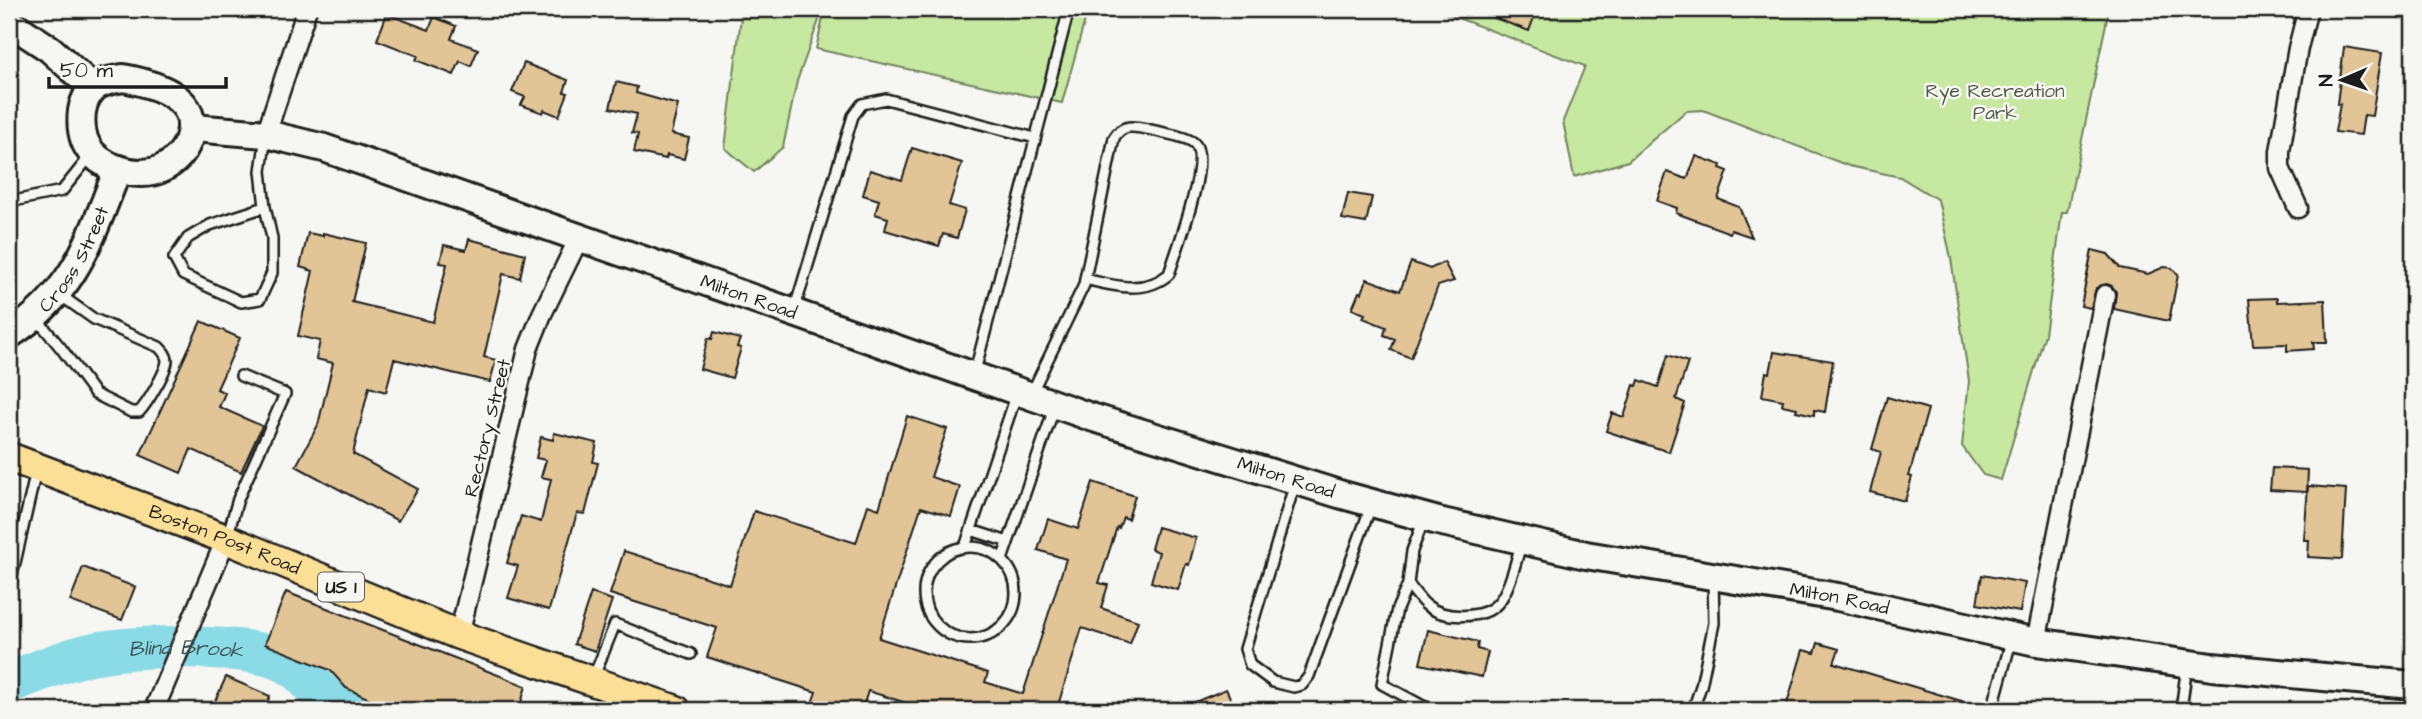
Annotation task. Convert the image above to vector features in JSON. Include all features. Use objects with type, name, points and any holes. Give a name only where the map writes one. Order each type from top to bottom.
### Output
[{"type":"main road","name":"Boston Post Road","points":[[9,457],[226,539],[459,635],[676,710]]},
{"type":"street","points":[[266,134],[307,9]]},
{"type":"street","points":[[2298,208],[2280,167],[2280,151],[2298,48],[2308,9]]},
{"type":"street","points":[[9,22],[50,49],[93,88]]},
{"type":"street","points":[[122,78],[157,86],[176,96],[187,111],[193,128],[184,150],[175,161],[160,170],[146,173],[118,169],[92,153],[81,123],[84,103],[93,88],[122,78]]},
{"type":"street","name":"Milton Road","points":[[193,128],[266,134],[324,148],[1055,405],[1296,481],[1425,517],[1586,555],[1838,597],[2024,639],[2187,663],[2413,685]]},
{"type":"street","name":"Cross Street","points":[[9,335],[35,317],[58,294],[83,254],[118,169]]},
{"type":"street","name":"Rectory Street","points":[[459,635],[528,349],[579,238]]},
{"type":"street","points":[[2024,639],[2105,295]]},
{"type":"street","points":[[155,710],[226,539]]},
{"type":"lane","points":[[973,376],[1069,9]]},
{"type":"lane","points":[[793,313],[853,116],[862,104],[886,99],[1035,138]]},
{"type":"lane","points":[[965,547],[1024,394],[1084,285],[1085,279],[1114,138],[1118,130],[1126,126],[1139,127],[1193,142],[1199,150],[1199,162],[1193,196],[1169,274],[1149,286],[1120,288],[1085,279]]},
{"type":"lane","points":[[265,207],[210,225],[188,238],[174,258],[183,275],[241,302],[260,299],[272,273],[272,238],[261,171],[266,134]]},
{"type":"lane","points":[[9,202],[62,191],[92,153]]},
{"type":"lane","points":[[35,317],[95,394],[131,412],[139,412],[145,406],[167,362],[165,352],[94,319],[58,294]]},
{"type":"lane","points":[[226,539],[238,499],[285,394],[241,376]]},
{"type":"lane","points":[[1002,560],[1055,405]]},
{"type":"lane","points":[[9,589],[37,468]]},
{"type":"lane","points":[[1296,481],[1245,649],[1250,665],[1273,682],[1294,687],[1302,685],[1309,676],[1372,503]]},
{"type":"lane","points":[[1425,517],[1412,551],[1408,584],[1398,609],[1382,684],[1433,710]]},
{"type":"lane","points":[[971,530],[1008,542]]},
{"type":"lane","points":[[1408,584],[1427,606],[1447,615],[1484,613],[1498,603],[1509,581],[1522,540]]},
{"type":"lane","points":[[965,547],[984,548],[1002,560],[1014,579],[1016,594],[1014,609],[1006,622],[995,632],[981,638],[952,636],[938,627],[929,615],[924,600],[924,584],[930,570],[940,558],[965,547]]},
{"type":"lane","points":[[1693,710],[1701,686],[1714,622],[1713,576]]},
{"type":"lane","points":[[592,681],[615,624],[691,653]]},
{"type":"lane","points":[[1992,710],[2024,639]]},
{"type":"lane","points":[[2182,710],[2187,663]]},
{"type":"green space","points":[[742,9],[823,9],[797,81],[783,147],[754,172],[725,148]]},
{"type":"green space","points":[[825,9],[1088,9],[1062,103],[816,49]]},
{"type":"green space","name":"Rye Recreation Park","points":[[1434,9],[2109,9],[2067,212],[2062,212],[2045,334],[2001,480],[1983,475],[1962,446],[1969,381],[1951,258],[1938,200],[1900,177],[1849,166],[1703,110],[1686,111],[1628,161],[1574,177],[1563,121],[1585,66]]},
{"type":"building","points":[[1476,9],[1537,9],[1529,31]]},
{"type":"building","points":[[387,14],[429,30],[434,17],[456,26],[451,39],[478,49],[471,66],[460,61],[454,75],[416,60],[418,56],[377,40]]},
{"type":"building","points":[[2344,47],[2382,53],[2372,116],[2364,115],[2361,135],[2335,132]]},
{"type":"building","points":[[524,63],[568,80],[564,92],[568,93],[559,116],[521,105],[525,97],[512,92]]},
{"type":"building","points":[[616,82],[637,87],[636,93],[678,105],[671,134],[689,138],[684,159],[667,155],[666,159],[634,152],[638,134],[632,133],[637,114],[610,108]]},
{"type":"building","points":[[912,148],[962,163],[949,205],[965,210],[957,238],[943,234],[939,246],[885,230],[888,218],[875,214],[879,200],[863,195],[870,170],[902,180]]},
{"type":"building","points":[[1696,156],[1721,165],[1720,168],[1728,171],[1718,199],[1739,207],[1752,237],[1731,230],[1730,233],[1676,213],[1677,208],[1657,201],[1667,172],[1687,179]]},
{"type":"building","points":[[1348,193],[1372,197],[1366,223],[1342,219]]},
{"type":"building","points":[[308,233],[323,236],[323,233],[366,243],[352,302],[433,322],[447,264],[440,263],[444,245],[466,250],[469,239],[525,254],[520,278],[503,274],[484,357],[496,360],[490,382],[394,359],[386,392],[369,387],[353,454],[418,489],[398,521],[296,466],[318,425],[333,363],[316,359],[320,341],[298,336],[313,271],[300,267]]},
{"type":"building","points":[[2092,250],[2108,254],[2120,268],[2148,274],[2164,267],[2172,268],[2178,275],[2169,321],[2114,309],[2116,292],[2107,284],[2096,288],[2091,308],[2081,306]]},
{"type":"building","points":[[1411,262],[1430,269],[1444,262],[1454,281],[1438,286],[1411,358],[1391,350],[1395,339],[1384,335],[1386,327],[1363,318],[1365,314],[1352,309],[1367,279],[1400,291]]},
{"type":"building","points":[[2277,298],[2277,302],[2325,300],[2327,342],[2313,342],[2314,349],[2287,351],[2287,344],[2253,345],[2249,299]]},
{"type":"building","points":[[201,321],[240,338],[217,389],[225,393],[219,407],[262,426],[241,472],[191,449],[181,473],[140,455]]},
{"type":"building","points":[[714,332],[740,339],[737,347],[741,348],[732,378],[700,369],[708,338],[712,339]]},
{"type":"building","points":[[1774,352],[1833,361],[1825,412],[1814,410],[1814,415],[1796,411],[1797,408],[1782,405],[1783,400],[1762,396],[1766,372],[1770,373]]},
{"type":"building","points":[[1668,355],[1688,362],[1676,399],[1685,403],[1669,452],[1606,431],[1612,413],[1624,417],[1634,385],[1637,386],[1639,380],[1658,387]]},
{"type":"building","points":[[1887,397],[1928,409],[1909,476],[1912,477],[1905,501],[1870,492],[1881,452],[1872,449]]},
{"type":"building","points":[[907,416],[947,429],[931,477],[960,487],[951,516],[921,507],[879,638],[988,673],[985,682],[1023,694],[1066,559],[1038,550],[1048,519],[1078,529],[1093,482],[1135,496],[1128,519],[1123,517],[1119,528],[1117,527],[1099,583],[1108,585],[1101,608],[1138,621],[1130,644],[1082,628],[1058,705],[1062,706],[1061,710],[949,710],[918,701],[916,706],[868,691],[862,710],[835,710],[812,703],[816,692],[707,657],[717,628],[610,594],[624,551],[730,585],[754,511],[856,543],[868,505],[879,509]]},
{"type":"building","points":[[554,433],[597,443],[593,462],[598,463],[585,514],[577,513],[549,610],[508,598],[518,566],[507,563],[521,516],[541,522],[551,479],[541,477],[546,460],[536,458],[541,437],[553,440]]},
{"type":"building","points":[[2272,468],[2308,470],[2307,492],[2270,490]]},
{"type":"building","points":[[2308,486],[2346,489],[2342,559],[2308,557],[2309,540],[2304,540]]},
{"type":"building","points":[[1157,527],[1196,538],[1189,565],[1186,564],[1178,590],[1151,582],[1159,552],[1151,549]]},
{"type":"building","points":[[83,567],[135,587],[122,620],[70,601]]},
{"type":"building","points":[[1982,575],[2025,583],[2020,612],[1977,604]]},
{"type":"building","points":[[286,592],[526,686],[519,710],[393,710],[346,688],[330,670],[265,644]]},
{"type":"building","points":[[591,593],[612,600],[595,651],[574,644]]},
{"type":"building","points":[[1428,630],[1478,642],[1477,649],[1488,652],[1482,677],[1420,664]]},
{"type":"building","points":[[1818,643],[1839,649],[1834,663],[1975,705],[1974,710],[1785,710],[1803,650],[1815,653]]},
{"type":"building","points":[[226,677],[270,696],[264,710],[211,710]]},
{"type":"building","points":[[1226,689],[1236,710],[1176,710]]},
{"type":"waterway","name":"Blind Brook","points":[[9,682],[70,660],[99,653],[180,647],[237,650],[288,663],[328,700],[347,710]]}]
